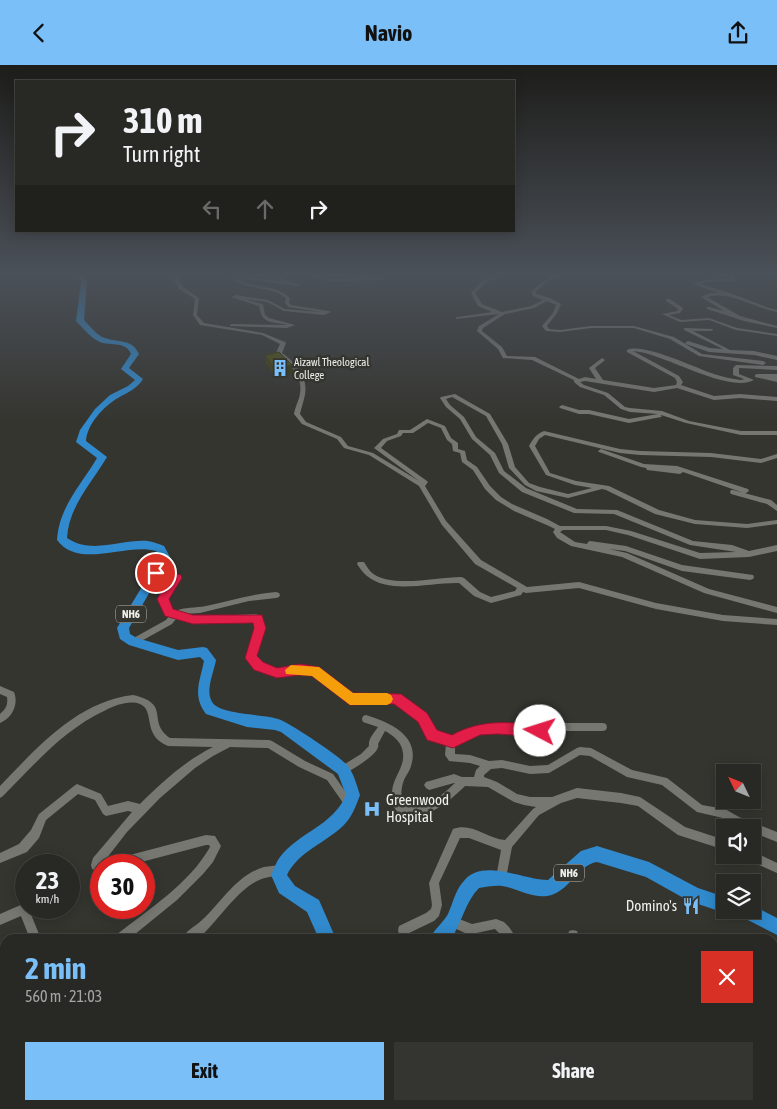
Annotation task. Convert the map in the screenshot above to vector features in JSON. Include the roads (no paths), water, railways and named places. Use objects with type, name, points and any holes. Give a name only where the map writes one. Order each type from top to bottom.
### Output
[{"type":"highway","name":"NH6","points":[[82,323],[101,340],[126,344],[133,349],[135,354],[125,369],[139,379],[136,384],[108,401],[82,434],[81,442],[102,457],[83,483],[64,519],[62,540],[66,545],[86,551],[140,544],[154,545],[164,552],[166,557],[123,628],[124,636],[133,642]]},
{"type":"highway","points":[[133,642],[178,655],[203,653],[210,660],[203,698],[210,710],[248,721],[276,724],[286,728],[343,769],[353,795],[345,815],[323,834],[292,855],[280,870],[280,879],[286,888],[296,898],[311,903],[321,918],[326,934]]},
{"type":"highway","name":"NH6","points":[[444,934],[454,922],[463,893],[468,885],[475,880],[501,878],[536,888],[548,888],[557,885],[586,856],[597,854],[649,870],[695,895],[716,902]]},
{"type":"highway","points":[[761,918],[777,927]]},
{"type":"street","points":[[201,323],[210,326],[243,330],[281,341],[284,344],[279,353],[294,363],[302,379],[304,389],[297,414],[302,421],[339,438],[349,449],[366,452],[388,463],[421,485],[444,523],[478,562],[522,588],[537,590],[579,585],[666,607],[723,618],[777,622]]},
{"type":"street","points":[[210,326],[255,325],[287,327],[293,325],[283,323]]},
{"type":"street","points":[[488,323],[479,330],[501,349],[505,357],[535,359],[576,379],[601,381],[654,390],[676,386],[714,398],[740,396],[777,399]]},
{"type":"street","points":[[547,323],[544,326],[548,330],[560,331],[626,326],[651,331],[701,348],[732,353],[754,353],[777,358]]},
{"type":"street","points":[[719,323],[736,329],[777,335]]},
{"type":"street","points":[[758,323],[777,327]]},
{"type":"street","points":[[711,330],[686,329],[732,353]]},
{"type":"street","points":[[679,341],[701,355],[752,360],[777,368]]},
{"type":"street","points":[[676,386],[680,382],[677,377],[629,350],[647,351],[713,376],[737,381],[751,380],[736,375],[736,367],[777,368]]},
{"type":"street","points":[[601,381],[592,368],[602,360]]},
{"type":"street","points":[[777,376],[757,375],[777,380]]},
{"type":"street","points":[[576,379],[582,386],[609,396],[623,408],[671,415],[688,422],[730,431],[777,433]]},
{"type":"street","points":[[603,487],[568,495],[538,489],[527,484],[512,469],[505,444],[488,415],[453,395],[443,398],[448,406],[462,418],[474,438],[493,454],[501,472],[524,490],[576,511],[615,512],[692,543],[732,548],[749,555]]},
{"type":"street","points":[[562,407],[579,412],[590,412],[634,421],[671,415]]},
{"type":"street","points":[[621,419],[634,424],[648,423]]},
{"type":"street","points":[[421,485],[425,482],[377,448],[385,440],[399,435],[401,431],[410,432],[427,421],[443,427],[449,439],[455,443],[455,450],[464,453],[464,461],[477,470],[484,485],[491,493],[504,503],[532,514],[558,529],[606,528],[629,533],[700,556],[749,555],[777,548]]},
{"type":"street","points":[[777,456],[761,461],[711,455],[640,453],[597,446],[544,433],[537,437],[532,446],[548,474],[575,483],[603,487],[657,512],[695,522],[747,526],[777,522]]},
{"type":"street","points":[[597,446],[594,448],[596,450],[658,471],[682,473],[742,496],[769,503],[777,509]]},
{"type":"street","points":[[640,465],[675,467],[746,491]]},
{"type":"street","points":[[558,529],[556,532],[558,536],[578,545],[624,555],[708,591],[777,610]]},
{"type":"street","points":[[578,545],[594,544],[618,547],[682,568],[750,577]]},
{"type":"street","points":[[360,564],[372,577],[393,583],[461,581],[477,594],[491,600],[518,593],[522,588]]},
{"type":"street","points":[[153,578],[176,576],[163,599],[166,610],[174,615],[193,619],[256,617],[259,620],[260,628],[251,658],[258,666],[277,673],[300,669],[314,671],[350,699],[396,698],[422,717],[432,735],[453,741]]},
{"type":"street","points":[[133,642],[170,622],[174,615],[184,610],[202,610],[255,596],[276,595]]},
{"type":"street","points":[[0,690],[11,695],[13,699],[12,707],[0,719]]},
{"type":"street","points":[[0,793],[54,737],[78,721],[119,700],[137,699],[149,705],[154,711],[154,730],[158,737],[168,742],[182,744],[232,742],[269,744],[302,764],[330,777],[350,805]]},
{"type":"street","points":[[366,719],[384,725],[398,734],[408,749],[407,764],[397,784],[397,805],[402,811],[416,814],[450,795],[462,783],[479,781],[493,785],[508,795],[522,800],[552,803]]},
{"type":"street","points":[[343,769],[364,757],[374,747],[374,743],[384,725]]},
{"type":"street","points":[[603,727],[562,727],[540,731],[497,727],[470,732],[453,741],[449,746],[451,757],[470,759],[489,765],[502,764],[530,770],[549,769],[580,751],[591,752],[630,774],[664,781],[700,809],[725,813],[736,821],[777,837]]},
{"type":"street","points":[[103,854],[140,809],[192,763],[207,753],[232,742]]},
{"type":"street","points":[[479,781],[479,773],[489,765]]},
{"type":"street","points":[[429,785],[454,778],[462,783]]},
{"type":"street","points":[[0,858],[22,848],[35,834],[42,817],[77,789],[98,797],[106,811],[128,806],[140,809]]},
{"type":"street","points":[[501,878],[507,845],[536,812],[577,793],[640,802],[682,831],[716,842]]},
{"type":"street","points":[[404,930],[430,917],[435,912],[437,905],[434,883],[456,833],[464,832],[495,844],[507,845]]},
{"type":"street","points":[[152,854],[206,840],[211,840],[216,846],[204,865],[155,909]]},
{"type":"street","points":[[761,860],[777,868]]},
{"type":"street","points":[[195,934],[204,928],[240,887],[262,873],[280,870]]},
{"type":"street","points":[[0,920],[22,909],[34,934]]},
{"type":"street","points":[[126,934],[143,919]]},
{"type":"street","points":[[454,922],[472,929],[492,923],[498,924],[507,934]]},
{"type":"place","name":"Aizawl Theological College","points":[[280,368]]},
{"type":"place","name":"Greenwood Hospital","points":[[372,809]]},
{"type":"place","name":"Domino's","points":[[691,906]]}]
